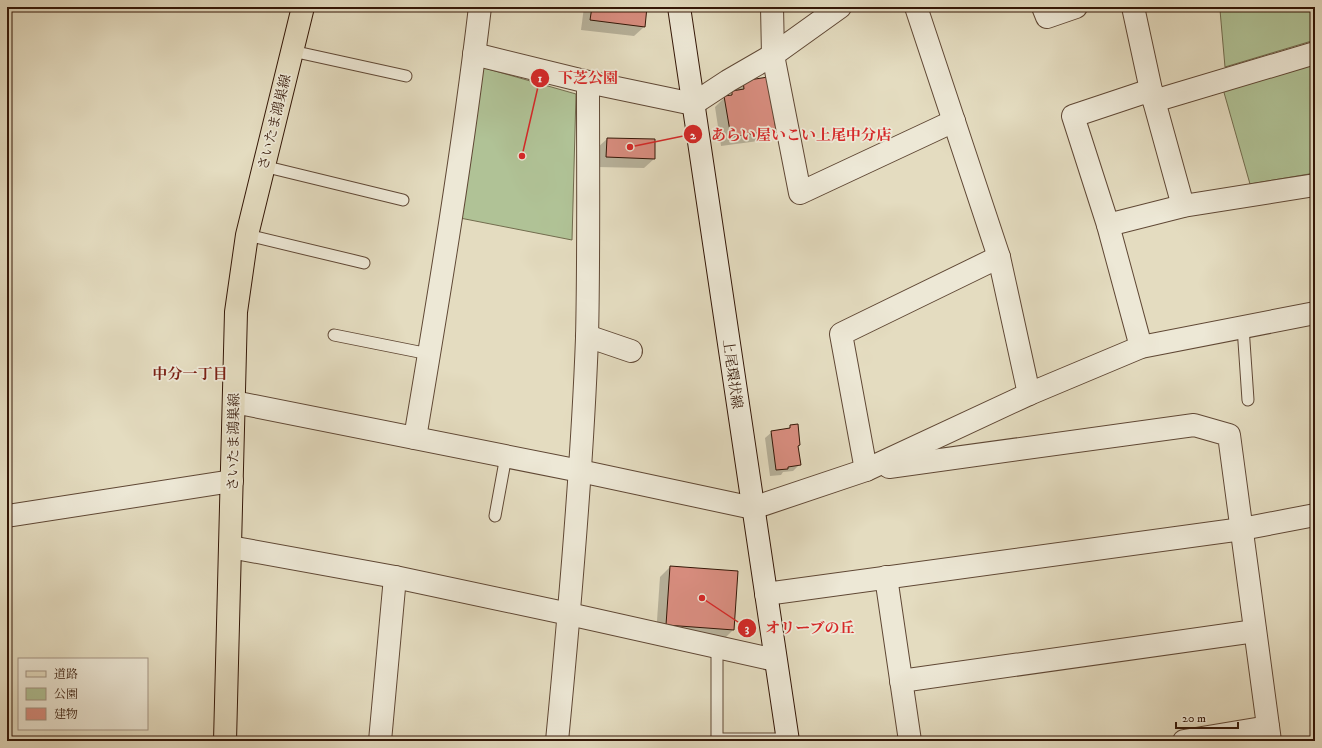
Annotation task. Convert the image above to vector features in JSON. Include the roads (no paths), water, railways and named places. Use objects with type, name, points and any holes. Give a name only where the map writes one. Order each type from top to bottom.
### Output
[{"type":"main road","name":"さいたま鴻巣線","points":[[226,741],[236,312],[247,235],[303,7]]},
{"type":"street","points":[[415,438],[447,243],[480,7]]},
{"type":"street","name":"上尾環状線","points":[[679,7],[787,740]]},
{"type":"street","points":[[772,7],[773,55],[800,193],[954,120]]},
{"type":"street","points":[[474,54],[588,82],[693,104],[728,81],[773,55],[840,7]]},
{"type":"street","points":[[916,7],[999,257],[1029,394]]},
{"type":"street","points":[[1043,7],[1047,17],[1076,7]]},
{"type":"street","points":[[1133,7],[1152,95],[1183,206]]},
{"type":"street","points":[[1141,347],[1108,224],[1073,116],[1315,53]]},
{"type":"street","points":[[557,741],[580,471],[587,336],[588,82]]},
{"type":"street","points":[[1108,224],[1183,206],[1315,185]]},
{"type":"street","points":[[866,470],[841,334],[999,257]]},
{"type":"street","points":[[234,402],[580,471],[753,508],[866,470],[1029,394],[1141,347],[1315,313]]},
{"type":"street","points":[[587,336],[631,351]]},
{"type":"street","points":[[866,470],[1194,425],[1229,435],[1269,734],[1184,741]]},
{"type":"street","points":[[7,516],[232,481]]},
{"type":"street","points":[[766,594],[1242,529],[1315,515]]},
{"type":"street","points":[[230,546],[395,577],[776,660]]},
{"type":"street","points":[[380,741],[395,577]]},
{"type":"street","points":[[886,577],[910,741]]},
{"type":"street","points":[[901,681],[1255,631]]},
{"type":"lane","points":[[292,52],[406,76]]},
{"type":"lane","points":[[263,166],[403,200]]},
{"type":"lane","points":[[247,235],[364,263]]},
{"type":"lane","points":[[1243,327],[1248,400]]},
{"type":"lane","points":[[334,335],[429,354]]},
{"type":"lane","points":[[495,516],[506,456]]},
{"type":"lane","points":[[717,647],[717,739],[787,740]]},
{"type":"place","name":"あらい屋いこい上尾中分店","points":[[630,147]]},
{"type":"place","name":"下芝公園","points":[[522,156]]},
{"type":"place","name":"オリーブの丘","points":[[702,598]]},
{"type":"district","name":"中分一丁目","points":[[190,374]]}]
